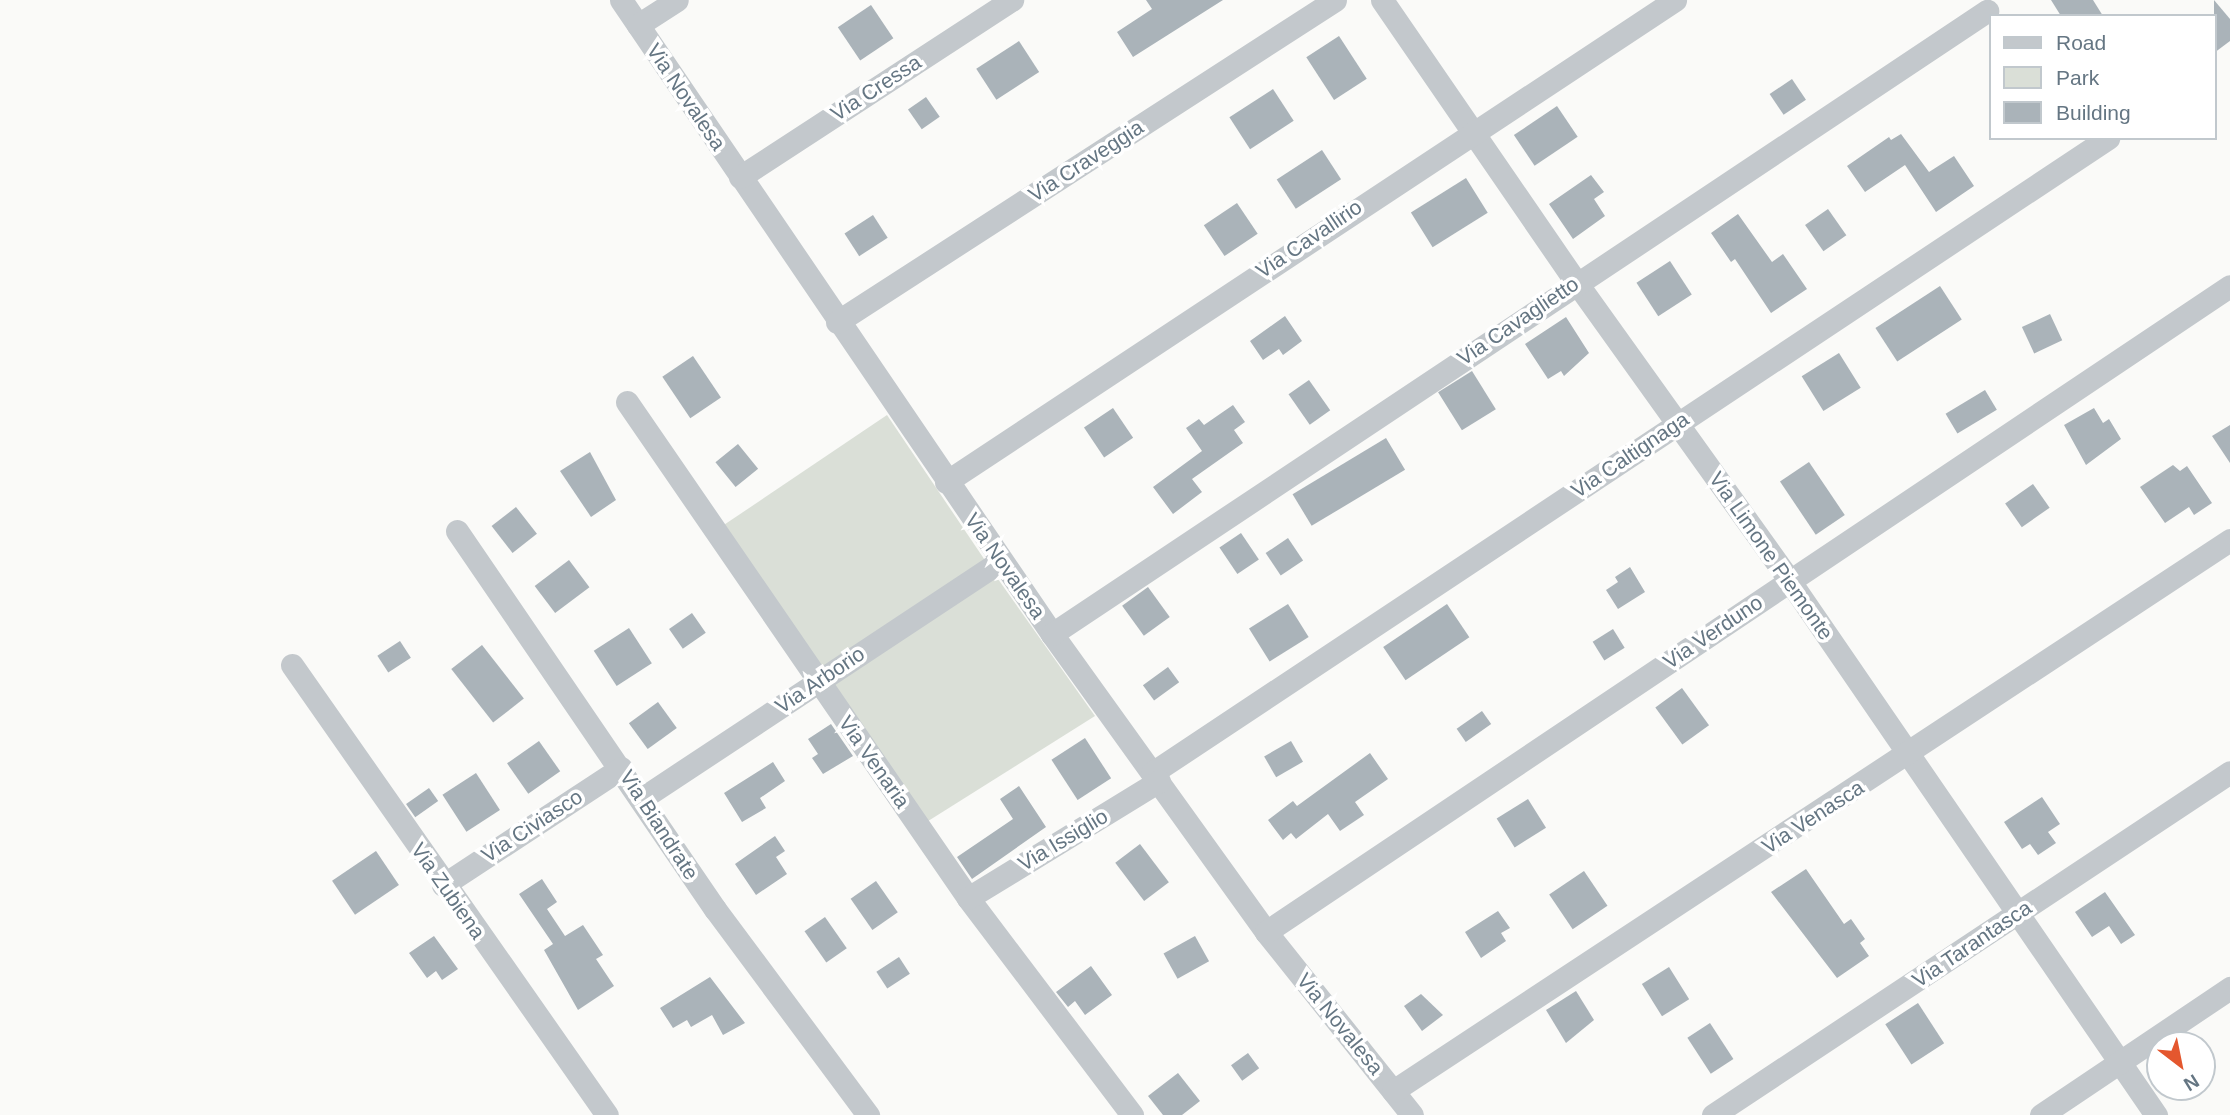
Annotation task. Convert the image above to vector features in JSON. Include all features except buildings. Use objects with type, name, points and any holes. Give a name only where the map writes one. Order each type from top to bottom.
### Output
[{"type":"street","name":"Via Novalesa","points":[[621,0],[1000,561],[1266,932],[1412,1115]]},
{"type":"street","points":[[638,25],[677,0]]},
{"type":"street","name":"Via Cressa","points":[[740,177],[1012,0]]},
{"type":"street","name":"Via Craveggia","points":[[837,322],[1335,0]]},
{"type":"street","name":"Via Limone Piemonte","points":[[1382,0],[1576,282],[1789,580],[2156,1115]]},
{"type":"street","name":"Via Cavallirio","points":[[946,481],[1472,131],[1675,0]]},
{"type":"street","name":"Via Cavaglietto","points":[[1052,634],[1576,282],[1987,11]]},
{"type":"street","name":"Via Caltignaga","points":[[1155,777],[1677,424],[2105,140]]},
{"type":"street","name":"Via Verduno","points":[[1266,932],[2230,286]]},
{"type":"street","name":"Via Venaria","points":[[627,402],[968,898],[1132,1115]]},
{"type":"street","name":"Via Biandrate","points":[[457,531],[715,909],[868,1115]]},
{"type":"street","name":"Via Venasca","points":[[1393,1091],[1908,755],[2230,540]]},
{"type":"street","name":"Via Arborio","points":[[641,799],[1000,561]]},
{"type":"street","name":"Via Zubiena","points":[[292,664],[443,885],[607,1115]]},
{"type":"street","name":"Via Civiasco","points":[[443,885],[621,768]]},
{"type":"street","name":"Via Tarantasca","points":[[1713,1115],[2230,772]]},
{"type":"street","name":"Via Issiglio","points":[[968,898],[1155,777]]},
{"type":"street","points":[[2041,1115],[2230,988]]},
{"type":"green space","points":[[887,415],[986,562],[823,671],[725,525]]},
{"type":"green space","points":[[998,579],[1095,716],[925,823],[832,682],[988,581]]}]
